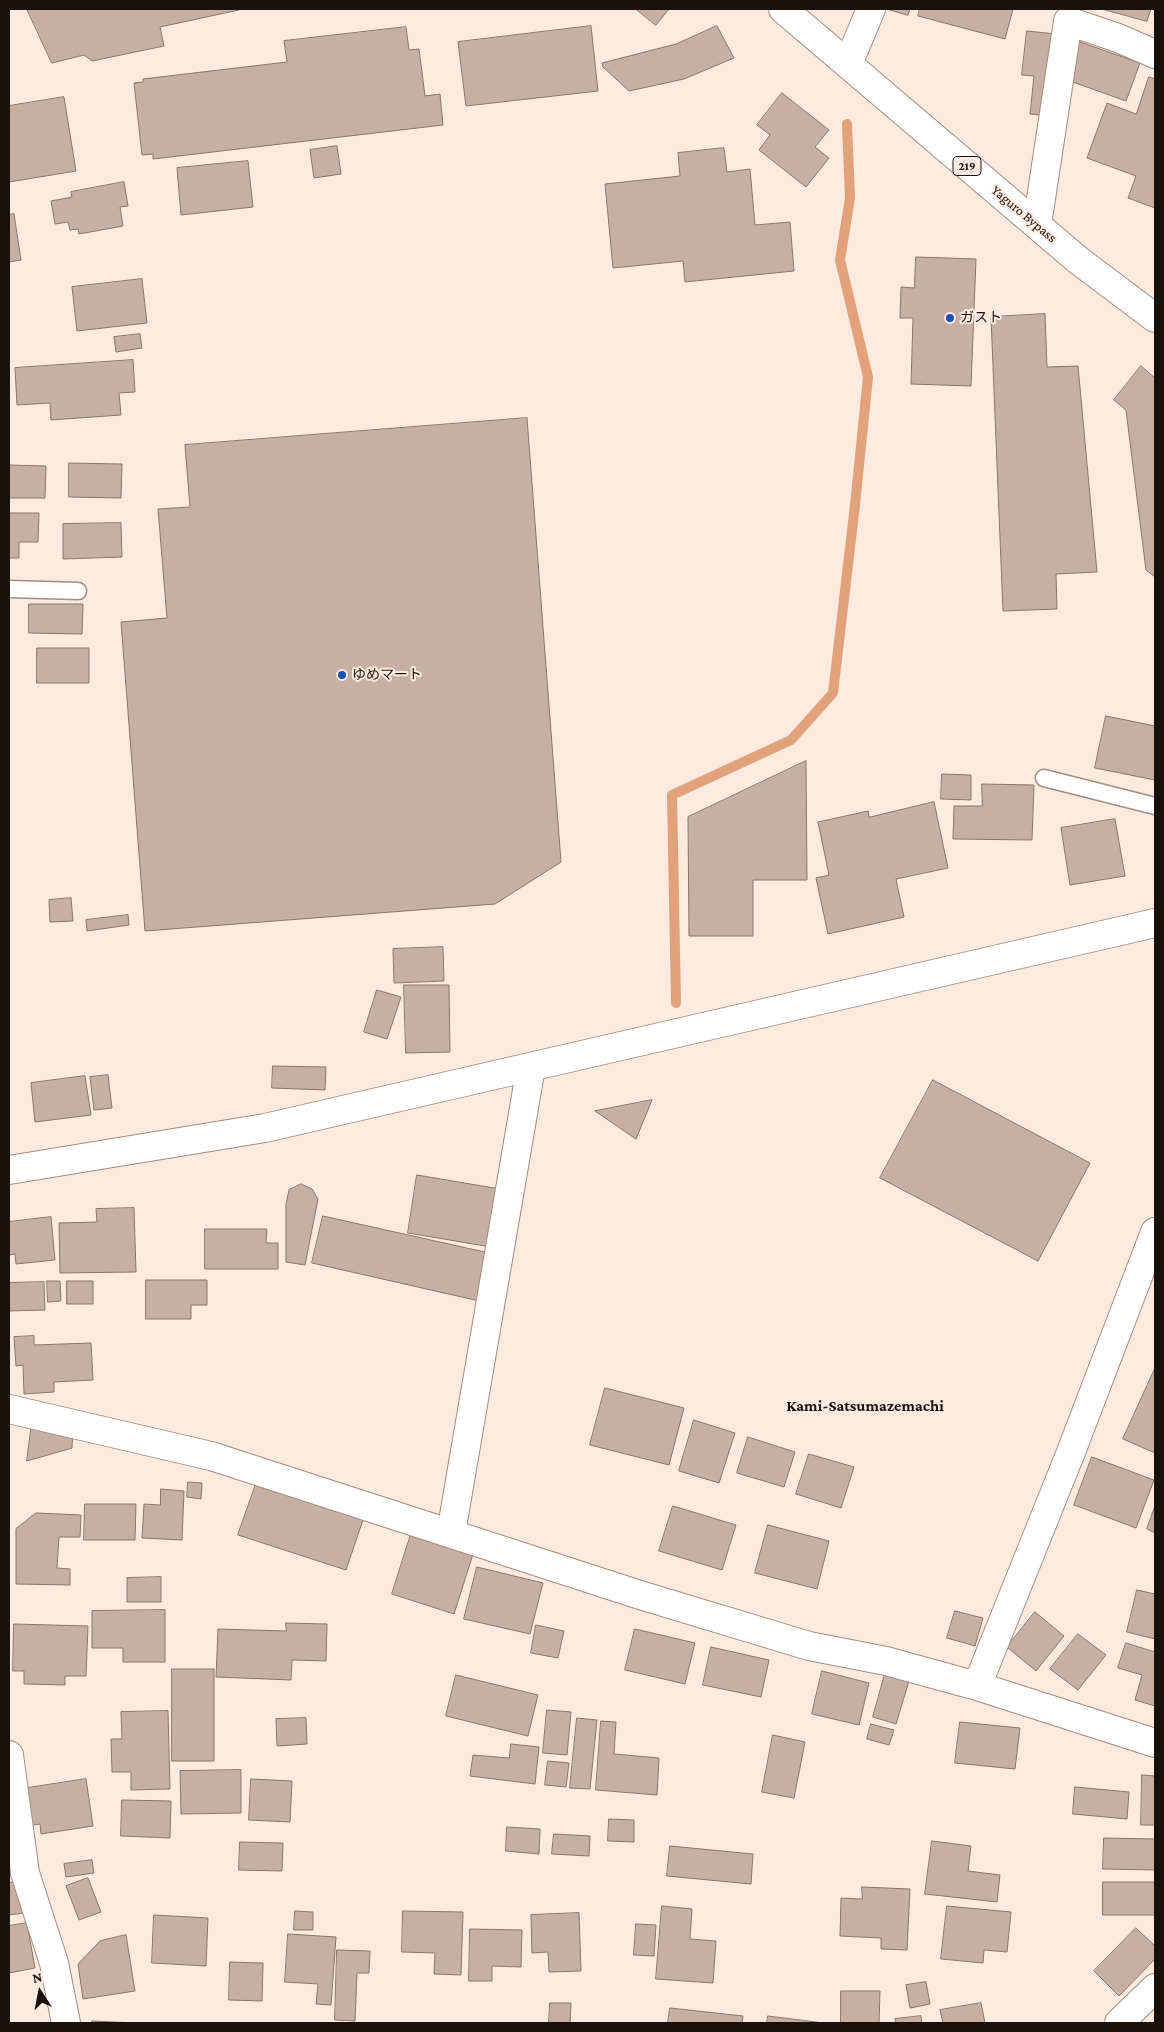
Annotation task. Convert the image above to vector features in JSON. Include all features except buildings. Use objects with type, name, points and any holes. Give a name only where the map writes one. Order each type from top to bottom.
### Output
[{"type":"main road","name":"Yaguro Bypass","points":[[783,9],[1078,260],[1155,318]]},
{"type":"main road","points":[[848,64],[871,9]]},
{"type":"main road","points":[[1037,225],[1068,22],[1118,38],[1155,54]]},
{"type":"main road","points":[[9,1170],[265,1128],[1155,923]]},
{"type":"main road","points":[[451,1533],[531,1067]]},
{"type":"main road","points":[[977,1686],[1071,1452],[1155,1232]]},
{"type":"main road","points":[[9,1410],[211,1456],[640,1595],[809,1646],[886,1662],[977,1686],[1155,1743]]},
{"type":"main road","points":[[9,1755],[17,1873],[54,1963],[66,2023]]},
{"type":"main road","points":[[1119,2023],[1155,1988]]},
{"type":"lane","points":[[9,588],[78,591]]},
{"type":"lane","points":[[1044,778],[1155,806]]},
{"type":"waterway","points":[[676,1003],[672,795],[791,740],[833,693],[868,377],[840,260],[850,198],[847,124]]},
{"type":"place","name":"ガスト","points":[[950,318]]},
{"type":"place","name":"ゆめマート","points":[[342,675]]},
{"type":"district","name":"Kami-Satsumazemachi","points":[[865,1406]]}]
